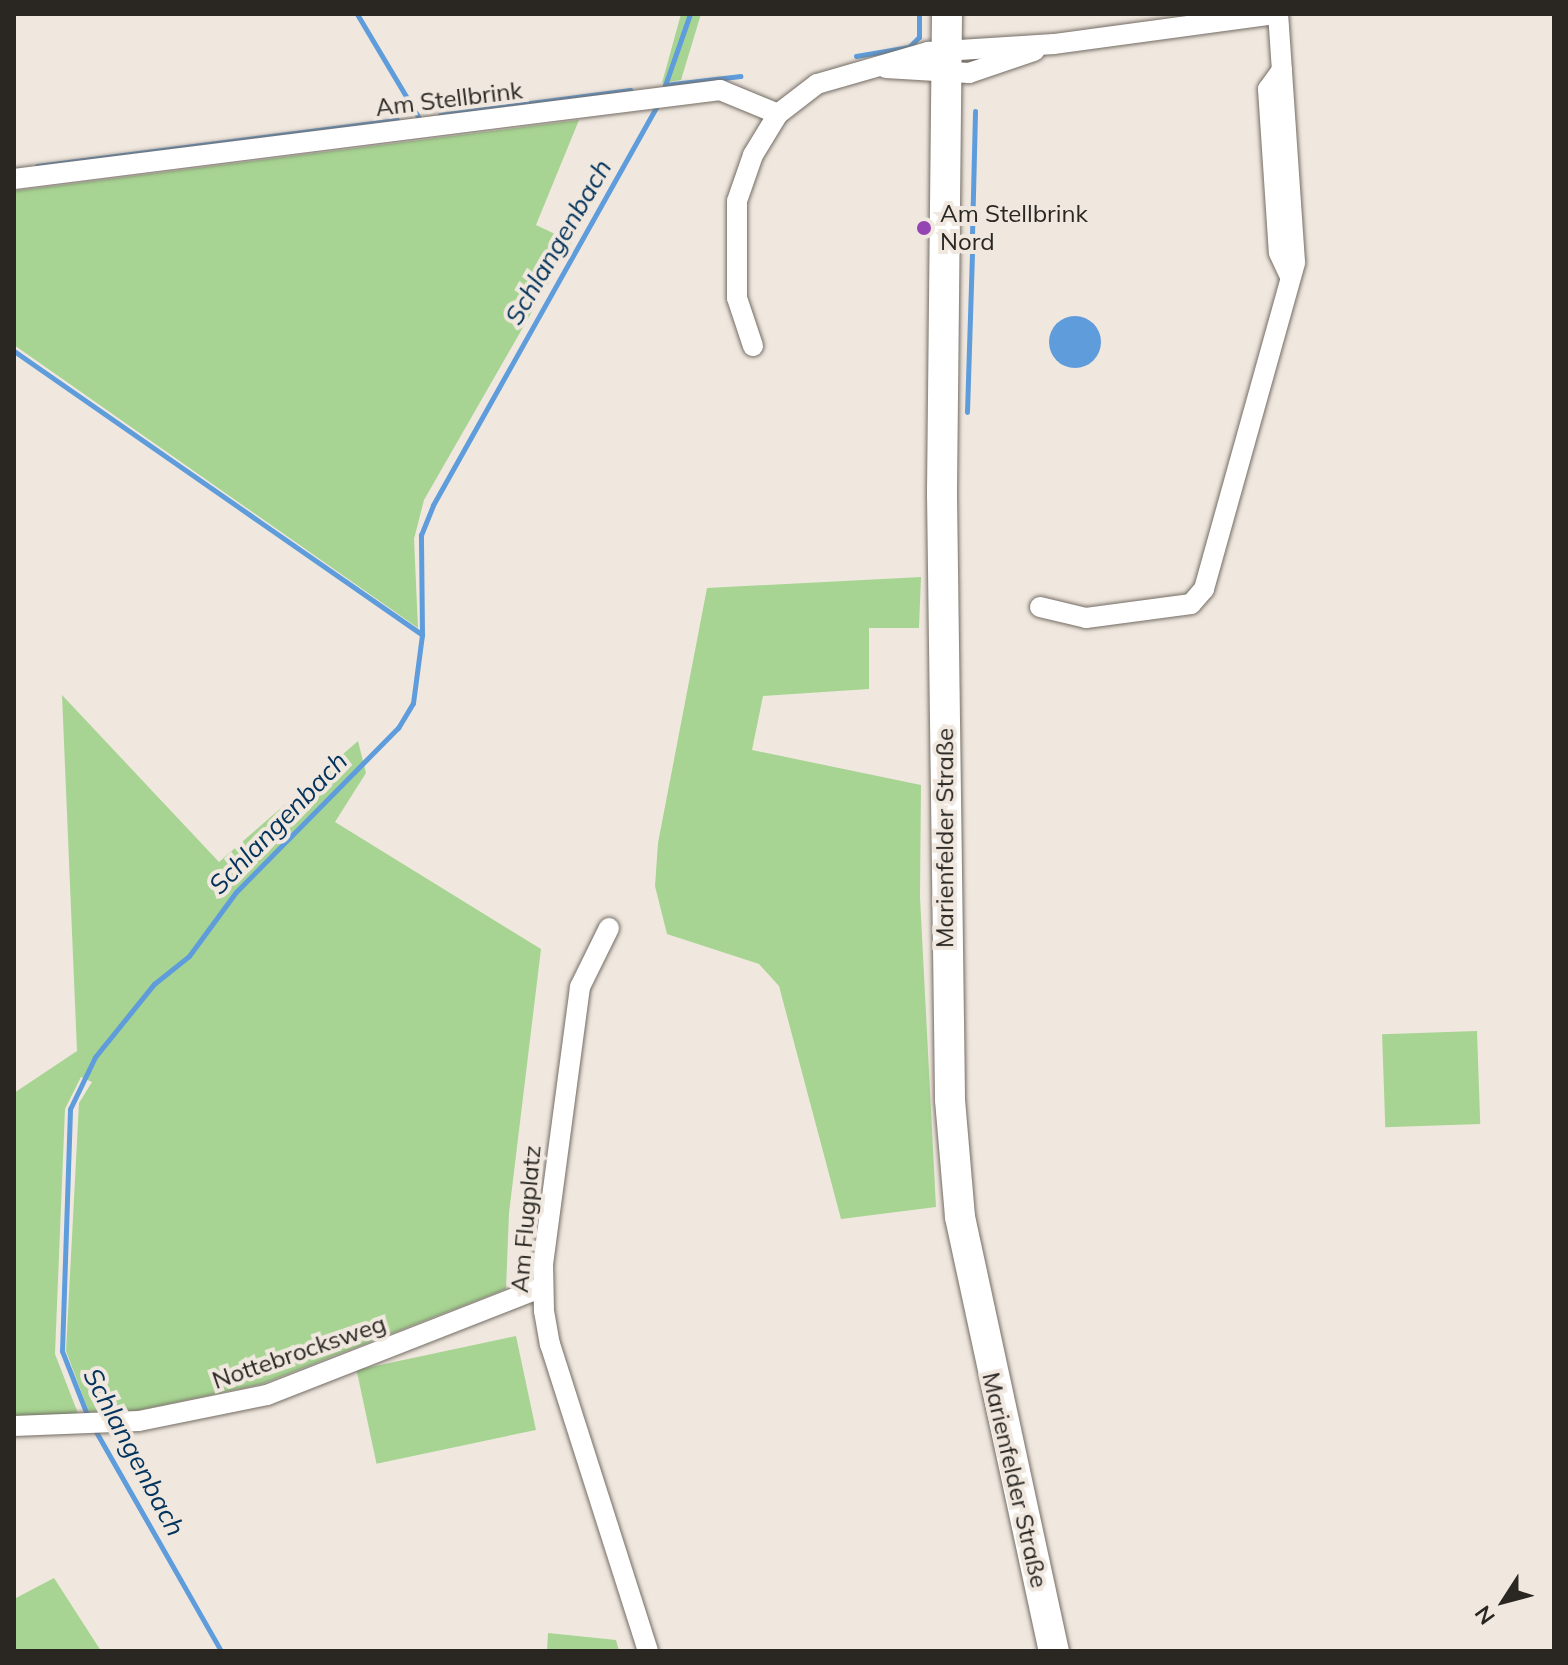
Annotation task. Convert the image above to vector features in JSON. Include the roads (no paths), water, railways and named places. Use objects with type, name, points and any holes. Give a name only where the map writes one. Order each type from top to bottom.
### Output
[{"type":"main road","name":"Marienfelder Straße","points":[[947,14],[942,494],[950,1100],[960,1217],[1054,1651]]},
{"type":"street","points":[[753,346],[737,298],[737,201],[753,155],[778,114],[817,84],[874,67],[948,61],[969,73],[1054,44],[1277,14],[1295,262],[1204,589],[1191,604],[1086,618],[1040,607]]},
{"type":"street","name":"Am Stellbrink","points":[[14,179],[720,90],[778,114]]},
{"type":"street","name":"Am Flugplatz","points":[[609,928],[580,987],[543,1287],[550,1344],[648,1651]]},
{"type":"street","name":"Nottebrocksweg","points":[[14,1426],[104,1424],[207,1410],[267,1395],[543,1287]]},
{"type":"water","points":[[1075,316],[1094,323],[1101,342],[1094,361],[1075,368],[1056,361],[1049,342],[1056,323]]},
{"type":"waterway","points":[[357,14],[419,118]]},
{"type":"waterway","name":"Schlangenbach","points":[[663,91],[690,14]]},
{"type":"waterway","points":[[856,56],[909,47],[919,37],[919,14]]},
{"type":"waterway","points":[[665,85],[740,76]]},
{"type":"waterway","points":[[440,115],[630,90]]},
{"type":"waterway","name":"Schlangenbach","points":[[88,1417],[62,1351],[70,1109],[95,1057],[154,984],[189,956],[236,892],[398,728],[413,703],[422,635],[421,535],[433,505],[658,104]]},
{"type":"waterway","points":[[972,235],[975,111]]},
{"type":"waterway","points":[[37,166],[397,120]]},
{"type":"waterway","points":[[967,412],[972,254]]},
{"type":"waterway","points":[[14,351],[422,635]]},
{"type":"waterway","name":"Schlangenbach","points":[[95,1430],[221,1651]]},
{"type":"place","name":"Am Stellbrink Nord","points":[[924,228]]}]
